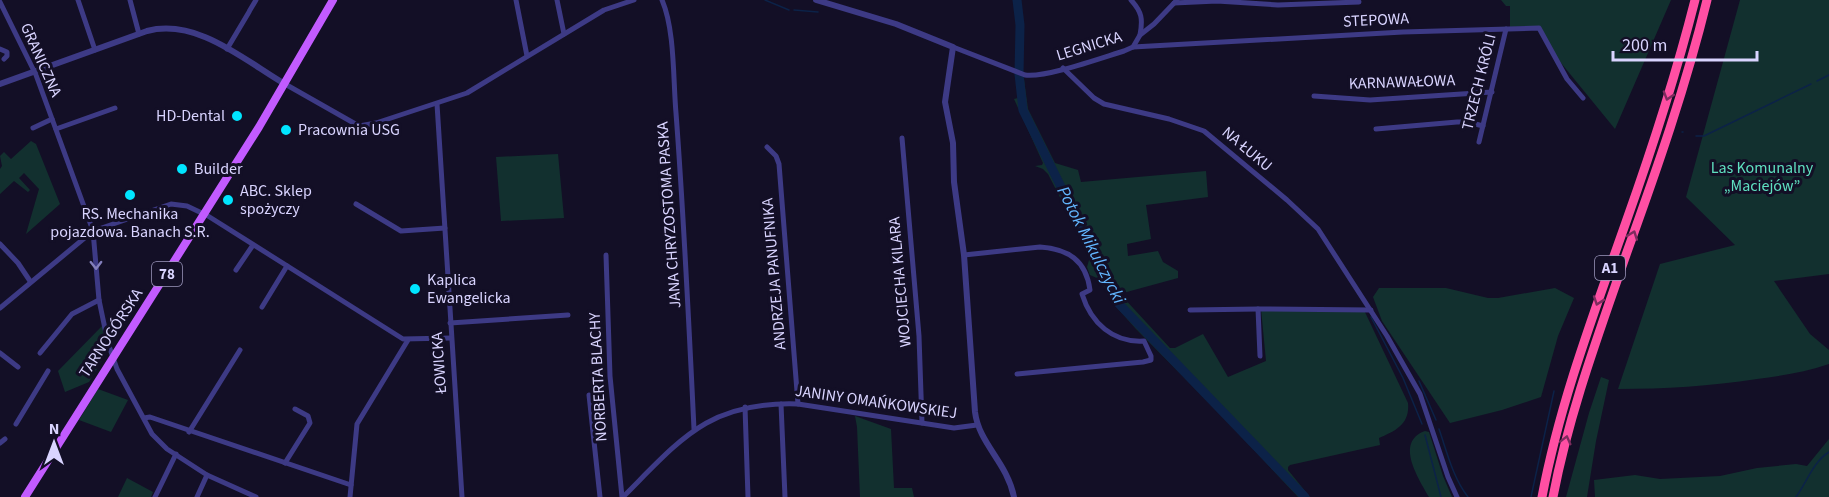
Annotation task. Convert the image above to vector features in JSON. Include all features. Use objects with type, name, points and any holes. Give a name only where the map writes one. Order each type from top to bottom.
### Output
[{"type":"highway","name":"A1","points":[[1542,497],[1571,379],[1646,165],[1685,40],[1695,0]]},
{"type":"highway","name":"A1","points":[[1553,497],[1585,373],[1657,167],[1696,44],[1707,0]]},
{"type":"main road","name":"TARNOGÓRSKA","points":[[25,497],[204,215],[285,84],[333,0]]},
{"type":"street","name":"GRANICZNA","points":[[5,0],[0,2],[35,72],[93,231],[99,300],[113,358],[152,434],[207,475],[256,497]]},
{"type":"street","points":[[78,0],[95,50]]},
{"type":"street","points":[[130,0],[140,34]]},
{"type":"street","points":[[227,49],[256,0]]},
{"type":"street","points":[[516,0],[527,57]]},
{"type":"street","points":[[557,0],[564,34]]},
{"type":"street","points":[[0,84],[155,29],[177,29],[205,37],[349,121],[363,126],[437,104],[477,88],[604,10],[634,0]]},
{"type":"street","name":"JANA CHRYZOSTOMA PASKA","points":[[662,0],[666,9],[672,56],[684,217],[694,429]]},
{"type":"street","points":[[816,0],[896,24],[953,47],[945,102],[953,142],[955,192],[964,255],[976,425],[1008,475],[1014,497]]},
{"type":"street","points":[[1131,0],[1143,17],[1140,35]]},
{"type":"street","points":[[1175,2],[1217,1],[1278,5],[1359,2]]},
{"type":"street","name":"LEGNICKA","points":[[953,47],[1015,72],[1039,75],[1133,47],[1140,35],[1175,2]]},
{"type":"street","name":"STEPOWA","points":[[1133,47],[1403,32],[1539,28],[1567,79],[1583,98]]},
{"type":"street","name":"TRZECH KRÓLI","points":[[1479,142],[1506,29]]},
{"type":"street","name":"GRANICZNA","points":[[0,49],[7,52],[4,59]]},
{"type":"street","name":"NA ŁUKU","points":[[1063,68],[1094,98],[1104,104],[1186,124],[1204,131],[1318,229],[1371,310],[1420,394],[1457,497]]},
{"type":"street","name":"KARNAWAŁOWA","points":[[1314,96],[1370,100],[1492,92]]},
{"type":"street","name":"ŁOWICKA","points":[[437,104],[462,497]]},
{"type":"street","points":[[56,129],[115,108]]},
{"type":"street","points":[[33,128],[52,119]]},
{"type":"street","points":[[1376,129],[1457,122],[1483,126]]},
{"type":"street","name":"WOJCIECHA KILARA","points":[[902,138],[919,336],[922,423]]},
{"type":"street","name":"ANDRZEJA PANUFNIKA","points":[[766,147],[776,156],[779,165],[798,404]]},
{"type":"street","points":[[0,308],[93,231],[171,204],[187,206],[204,215],[403,339],[451,338]]},
{"type":"street","points":[[356,204],[401,231],[445,228]]},
{"type":"street","points":[[0,244],[18,263],[30,281]]},
{"type":"street","points":[[236,270],[253,245]]},
{"type":"street","points":[[964,255],[1040,247],[1069,255],[1078,261],[1086,273],[1090,290],[1082,294],[1098,325],[1121,340],[1144,341],[1151,356],[1151,360],[1143,362],[1017,374]]},
{"type":"street","name":"NORBERTA BLACHY","points":[[606,255],[610,376],[623,497]]},
{"type":"street","points":[[262,307],[287,266]]},
{"type":"street","points":[[40,353],[72,314],[99,300]]},
{"type":"street","points":[[1258,309],[1260,356]]},
{"type":"street","points":[[1190,310],[1371,310]]},
{"type":"street","points":[[450,323],[568,315]]},
{"type":"street","points":[[350,497],[357,424],[408,340]]},
{"type":"street","points":[[189,432],[240,350]]},
{"type":"street","points":[[0,353],[18,367]]},
{"type":"street","points":[[16,424],[48,371]]},
{"type":"street","points":[[590,395],[600,497]]},
{"type":"street","points":[[781,404],[785,497]]},
{"type":"street","name":"JANINY OMAŃKOWSKIEJ","points":[[623,497],[694,429],[719,416],[745,407],[798,404],[954,428],[976,425]]},
{"type":"street","points":[[745,407],[748,497]]},
{"type":"street","points":[[285,463],[310,423],[308,416],[296,409]]},
{"type":"street","points":[[144,418],[150,417],[351,485]]},
{"type":"street","points":[[155,497],[176,454]]},
{"type":"street","points":[[197,497],[207,475]]},
{"type":"green space","points":[[1501,0],[1671,0],[1615,129],[1548,47],[1539,26],[1510,27],[1510,6],[1506,6]]},
{"type":"green space","name":"Las Komunalny „Maciejów”","points":[[1740,0],[1829,0],[1829,274],[1774,281],[1810,334],[1829,350],[1829,364],[1784,375],[1722,384],[1618,389],[1660,264],[1735,245],[1686,197]]},
{"type":"green space","points":[[1016,76],[1024,79],[1028,109],[1055,163],[1078,170],[1081,182],[1206,171],[1208,197],[1146,205],[1151,239],[1127,244],[1128,256],[1158,251],[1163,262],[1178,271],[1178,278],[1123,293],[1122,296],[1170,348],[1175,348],[1203,334],[1228,377],[1266,361],[1261,309],[1364,310],[1408,403],[1407,416],[1401,426],[1379,438],[1380,445],[1290,465],[1288,470],[1310,497],[1298,497],[1136,329],[1119,310],[1099,279],[1090,275],[1087,267],[1089,254],[1048,174],[1035,166],[1043,163],[1014,99],[1018,98]]},
{"type":"green space","points":[[31,141],[36,144],[60,204],[26,234],[39,189],[24,173],[19,178],[30,190],[28,192],[14,181],[0,194],[2,166],[0,156],[4,152],[11,159]]},
{"type":"green space","points":[[558,154],[564,218],[501,221],[496,157]]},
{"type":"green space","points":[[1379,288],[1446,288],[1488,298],[1498,298],[1555,288],[1574,298],[1558,336],[1541,397],[1450,423],[1382,321],[1373,297]]},
{"type":"green space","points":[[103,325],[106,354],[89,382],[65,392],[58,371]]},
{"type":"green space","points":[[1601,377],[1609,380],[1587,497],[1566,497],[1589,413]]},
{"type":"green space","points":[[98,389],[128,400],[111,432],[79,420]]},
{"type":"green space","points":[[855,416],[891,429],[894,488],[912,488],[914,497],[860,497]]},
{"type":"green space","points":[[1425,431],[1429,432],[1452,497],[1429,497],[1415,471],[1410,452],[1411,443],[1416,436]]},
{"type":"green space","points":[[1829,439],[1829,497],[1595,497],[1594,480],[1635,475],[1660,479],[1720,476],[1757,468],[1796,464],[1807,466]]},
{"type":"green space","points":[[127,478],[153,492],[151,497],[118,497]]},
{"type":"waterway","points":[[765,0],[789,10]]},
{"type":"waterway","name":"Potok Mikulczycki","points":[[1017,0],[1020,25],[1019,74],[1023,110],[1119,304],[1305,497]]},
{"type":"waterway","points":[[794,10],[818,12]]},
{"type":"waterway","points":[[1817,81],[1829,75]]},
{"type":"waterway","points":[[1696,136],[1704,136],[1811,84]]},
{"type":"waterway","points":[[1371,317],[1403,378],[1422,424]]},
{"type":"waterway","points":[[1419,381],[1436,420]]},
{"type":"waterway","points":[[1531,497],[1554,391]]},
{"type":"waterway","points":[[1439,429],[1454,473],[1468,497]]},
{"type":"waterway","points":[[1425,435],[1441,497]]},
{"type":"waterway","points":[[1796,497],[1814,467],[1829,452]]},
{"type":"place","name":"HD-Dental","points":[[237,116]]},
{"type":"place","name":"Pracownia USG","points":[[286,130]]},
{"type":"place","name":"Builder","points":[[182,169]]},
{"type":"place","name":"RS. Mechanika pojazdowa. Banach S.R.","points":[[130,195]]},
{"type":"place","name":"ABC. Sklep spożyczy","points":[[228,200]]},
{"type":"place","name":"Kaplica Ewangelicka","points":[[415,289]]}]
